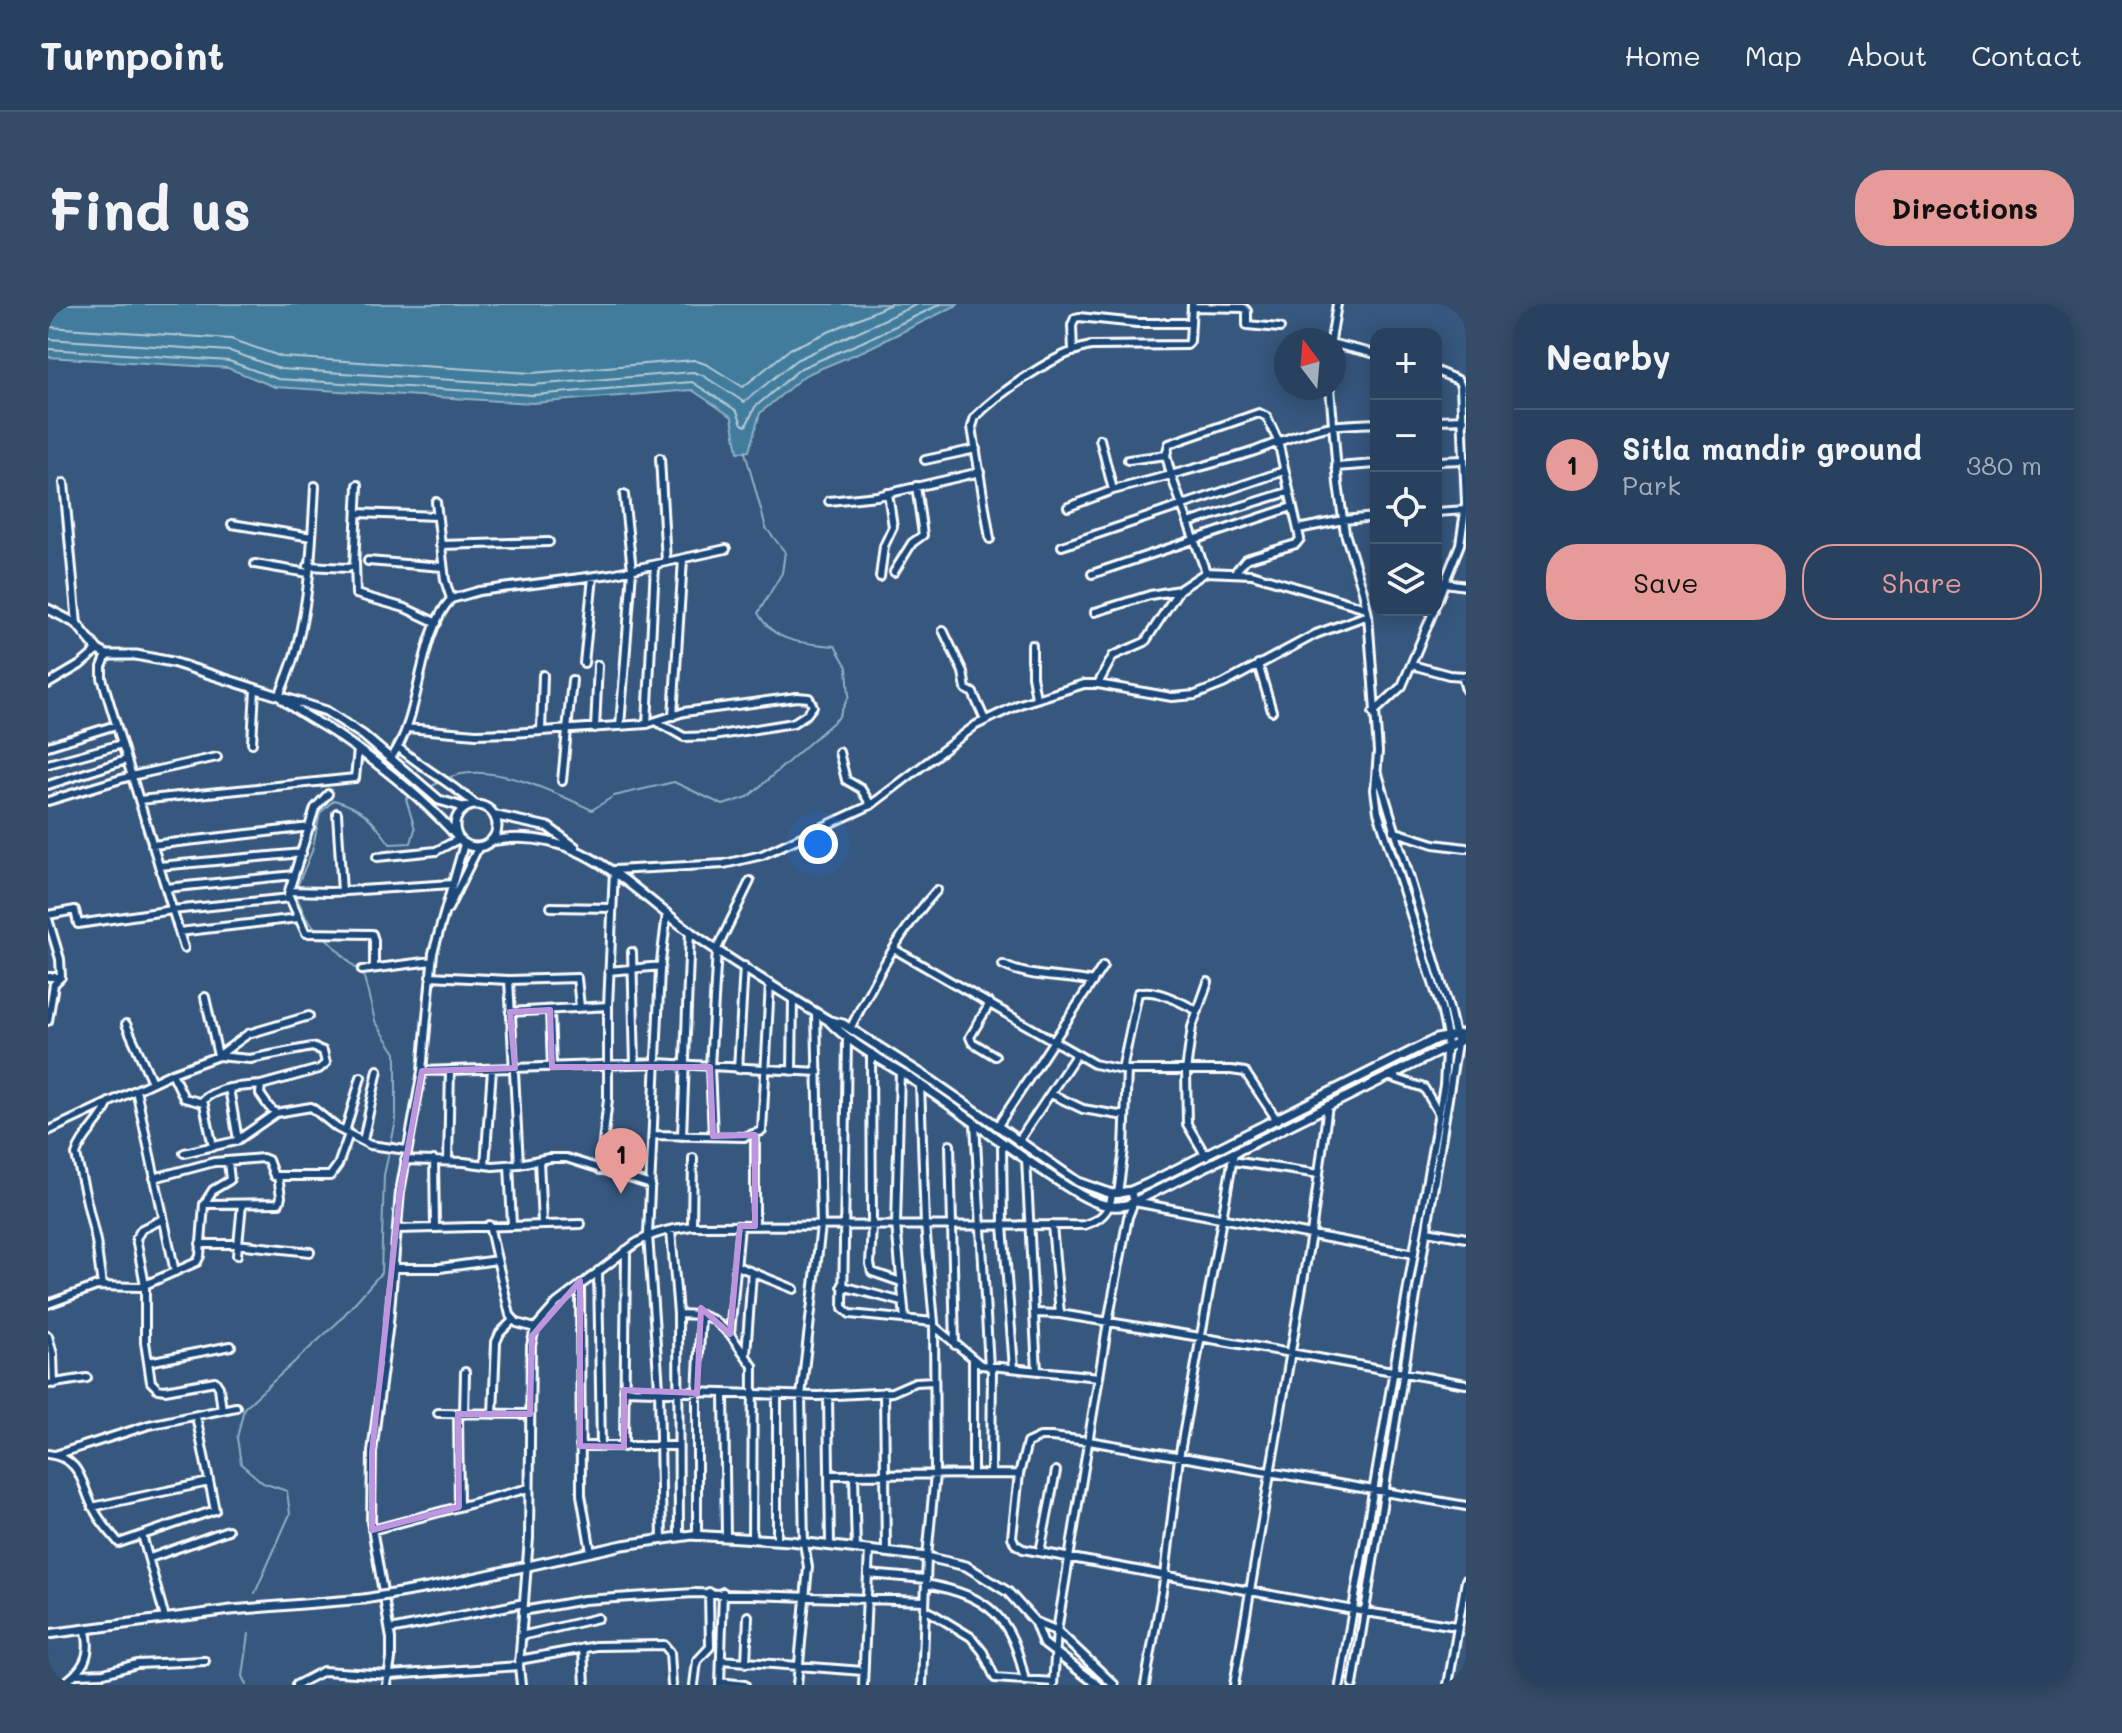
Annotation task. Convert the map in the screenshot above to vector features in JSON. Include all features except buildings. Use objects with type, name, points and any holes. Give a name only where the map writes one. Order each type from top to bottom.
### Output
[{"type":"street","points":[[1334,328],[1337,304]]},
{"type":"street","points":[[990,539],[972,427],[975,417],[1024,378],[1091,346],[1187,345],[1190,341],[1192,306],[1244,308],[1247,311],[1247,325],[1280,328]]},
{"type":"street","points":[[1073,352],[1072,325],[1079,317],[1137,323],[1191,323]]},
{"type":"street","points":[[1346,346],[1370,352]]},
{"type":"street","points":[[1442,373],[1458,380],[1464,395],[1466,478],[1462,550],[1442,590]]},
{"type":"street","points":[[1331,400],[1336,467],[1347,544],[1367,612],[1378,752],[1375,790],[1383,827],[1441,1008],[1457,1043],[1353,1685]]},
{"type":"street","points":[[1206,572],[1171,475],[1167,447],[1173,441],[1259,413],[1267,417],[1278,441],[1300,537],[1298,543],[1246,559],[1236,571]]},
{"type":"street","points":[[1442,420],[1464,419]]},
{"type":"street","points":[[1068,507],[1113,490],[1254,451],[1278,441],[1333,426],[1370,423]]},
{"type":"street","points":[[1100,439],[1113,490]]},
{"type":"street","points":[[925,460],[976,449]]},
{"type":"street","points":[[1128,460],[1166,455]]},
{"type":"street","points":[[660,458],[666,562]]},
{"type":"street","points":[[1442,461],[1465,460]]},
{"type":"street","points":[[1336,467],[1370,464]]},
{"type":"street","points":[[1062,546],[1284,471]]},
{"type":"street","points":[[829,501],[888,493],[980,472]]},
{"type":"street","points":[[64,483],[77,624]]},
{"type":"street","points":[[358,485],[356,594],[405,608],[437,623]]},
{"type":"street","points":[[279,697],[297,647],[312,537],[315,486]]},
{"type":"street","points":[[894,572],[912,543],[923,535],[916,486]]},
{"type":"street","points":[[1188,523],[1288,492]]},
{"type":"street","points":[[880,577],[884,546],[893,527],[888,493]]},
{"type":"street","points":[[620,726],[632,570],[624,495]]},
{"type":"street","points":[[436,502],[443,567],[451,599]]},
{"type":"street","points":[[1092,574],[1292,507]]},
{"type":"street","points":[[1442,511],[1466,507]]},
{"type":"street","points":[[357,513],[437,516]]},
{"type":"street","points":[[1298,529],[1370,518]]},
{"type":"street","points":[[232,524],[312,537]]},
{"type":"street","points":[[440,545],[549,542]]},
{"type":"street","points":[[391,758],[407,728],[421,670],[437,623],[451,599],[479,591],[632,570],[726,549]]},
{"type":"street","points":[[673,716],[683,559]]},
{"type":"street","points":[[368,561],[443,567]]},
{"type":"street","points":[[255,564],[308,570],[348,568],[355,562]]},
{"type":"street","points":[[647,724],[655,565]]},
{"type":"street","points":[[1095,612],[1150,595],[1179,590],[1206,572],[1236,571],[1367,612]]},
{"type":"street","points":[[584,663],[593,577]]},
{"type":"street","points":[[1445,583],[1466,586]]},
{"type":"street","points":[[1098,684],[1113,656],[1149,638],[1179,590]]},
{"type":"street","points":[[48,609],[77,624],[98,650],[107,655],[136,655],[172,662],[326,711],[363,735],[439,800],[463,807],[474,803]]},
{"type":"street","points":[[614,870],[741,860],[762,855],[871,805],[985,720],[1036,698],[1069,687],[1098,684],[1185,697],[1223,684],[1316,634],[1367,612]]},
{"type":"street","points":[[1373,713],[1402,686],[1432,616]]},
{"type":"street","points":[[943,630],[962,668],[966,689],[973,693],[985,720]]},
{"type":"street","points":[[1032,645],[1036,698]]},
{"type":"street","points":[[48,684],[98,650]]},
{"type":"street","points":[[107,655],[102,678],[184,948]]},
{"type":"street","points":[[1258,664],[1272,711]]},
{"type":"street","points":[[595,728],[598,665]]},
{"type":"street","points":[[1412,665],[1464,676],[1466,690]]},
{"type":"street","points":[[541,731],[543,675]]},
{"type":"street","points":[[562,781],[572,680]]},
{"type":"street","points":[[252,743],[255,689]]},
{"type":"street","points":[[279,697],[358,750],[433,809],[461,842],[478,848]]},
{"type":"street","points":[[407,728],[476,734],[567,730],[659,723],[684,712],[797,697],[809,698],[813,706],[793,723],[713,736],[684,737],[659,723]]},
{"type":"street","points":[[48,746],[116,725]]},
{"type":"street","points":[[48,764],[122,744]]},
{"type":"street","points":[[399,748],[424,769],[497,816],[548,827],[580,851],[614,870],[717,949],[816,1013],[934,1082],[1078,1182],[1115,1194],[1131,1191],[1206,1156],[1452,1034],[1466,1036]]},
{"type":"street","points":[[139,800],[355,778],[358,750]]},
{"type":"street","points":[[839,752],[846,780],[861,789],[871,805]]},
{"type":"street","points":[[48,801],[131,776],[217,757]]},
{"type":"street","points":[[48,785],[126,760]]},
{"type":"street","points":[[1340,1685],[1446,1077],[1447,1047],[1452,1034],[1377,771]]},
{"type":"street","points":[[328,794],[315,808],[290,895],[306,933],[372,934],[374,968]]},
{"type":"street","points":[[387,1685],[390,1675],[390,1630],[372,1530],[372,1452],[405,1160],[422,1071],[432,961],[461,842],[455,828],[463,807]]},
{"type":"street","points":[[337,813],[342,892]]},
{"type":"street","points":[[491,841],[497,816]]},
{"type":"street","points":[[152,845],[310,827]]},
{"type":"street","points":[[1383,827],[1392,827],[1434,844],[1466,848]]},
{"type":"street","points":[[440,924],[478,848],[491,841],[532,837],[580,851]]},
{"type":"street","points":[[377,857],[436,851],[461,842]]},
{"type":"street","points":[[159,866],[302,853]]},
{"type":"street","points":[[600,1170],[607,1115],[614,870]]},
{"type":"street","points":[[166,888],[294,875]]},
{"type":"street","points":[[713,1136],[710,1067],[717,949],[750,881]]},
{"type":"street","points":[[48,1021],[54,984],[61,977],[60,959],[48,917],[75,910],[78,924],[290,895],[452,884]]},
{"type":"street","points":[[937,890],[918,911],[876,977],[849,1033],[842,1303],[845,1312],[934,1324],[973,1360],[991,1367],[1099,1377]]},
{"type":"street","points":[[551,907],[612,908]]},
{"type":"street","points":[[662,1540],[659,1391],[648,1235],[661,966],[667,913]]},
{"type":"street","points":[[179,932],[299,918]]},
{"type":"street","points":[[682,1136],[690,931]]},
{"type":"street","points":[[894,949],[1094,1064],[1124,1070],[1245,1072],[1277,1120]]},
{"type":"street","points":[[632,952],[635,1064]]},
{"type":"street","points":[[362,970],[432,961]]},
{"type":"street","points":[[1003,965],[1022,973],[1093,982]]},
{"type":"street","points":[[609,971],[661,966]]},
{"type":"street","points":[[738,1069],[744,966]]},
{"type":"street","points":[[997,1127],[1103,966]]},
{"type":"street","points":[[430,976],[509,980],[577,978],[580,1007]]},
{"type":"street","points":[[48,977],[61,977]]},
{"type":"street","points":[[509,980],[519,1164]]},
{"type":"street","points":[[1206,1156],[1187,1124],[1186,1071],[1189,1042],[1208,982]]},
{"type":"street","points":[[654,1135],[755,1135],[764,1129],[770,983]]},
{"type":"street","points":[[521,1685],[519,1663],[529,1488],[531,1346],[535,1328],[557,1303],[648,1235],[692,1226],[1029,1226],[1092,1223],[1111,1206],[1124,1149],[1124,1070],[1138,993],[1147,991],[1159,994],[1198,1011]]},
{"type":"street","points":[[205,997],[218,1056]]},
{"type":"street","points":[[792,1071],[793,998]]},
{"type":"street","points":[[990,1003],[970,1037],[972,1042],[995,1056]]},
{"type":"street","points":[[510,1012],[608,1006]]},
{"type":"street","points":[[550,1010],[552,1067]]},
{"type":"street","points":[[797,1685],[808,1567],[804,1543],[801,1396],[821,1226],[816,1013]]},
{"type":"street","points":[[48,1131],[172,1073],[218,1056],[248,1034],[309,1016]]},
{"type":"street","points":[[126,1024],[152,1082]]},
{"type":"street","points":[[849,1033],[871,1053],[1026,1159],[1081,1195],[1111,1206],[1126,1206],[1233,1156],[1466,1036]]},
{"type":"street","points":[[203,1103],[211,1093],[261,1085],[319,1069],[326,1063],[323,1051],[312,1047],[250,1059],[218,1056]]},
{"type":"street","points":[[871,1053],[870,1264],[872,1272],[901,1282]]},
{"type":"street","points":[[1018,1142],[1076,1055]]},
{"type":"street","points":[[422,1071],[658,1063],[818,1072]]},
{"type":"street","points":[[485,1165],[492,1069]]},
{"type":"street","points":[[366,1143],[378,1070]]},
{"type":"street","points":[[448,1161],[450,1070]]},
{"type":"street","points":[[900,1071],[896,1225],[905,1319]]},
{"type":"street","points":[[172,1073],[184,1098],[203,1103]]},
{"type":"street","points":[[1387,1075],[1424,1088],[1439,1114]]},
{"type":"street","points":[[154,1178],[208,1163],[266,1158],[272,1174],[278,1176],[333,1174],[361,1077]]},
{"type":"street","points":[[920,1084],[925,1225],[934,1324],[935,1474],[927,1557],[922,1685]]},
{"type":"street","points":[[261,1085],[260,1094],[276,1113]]},
{"type":"street","points":[[229,1088],[238,1140]]},
{"type":"street","points":[[136,1090],[175,1272]]},
{"type":"street","points":[[1051,1094],[1083,1109],[1125,1116]]},
{"type":"street","points":[[102,1286],[96,1241],[76,1155],[105,1113],[109,1102]]},
{"type":"street","points":[[203,1103],[213,1147]]},
{"type":"street","points":[[1234,1685],[1311,1234],[1328,1105]]},
{"type":"street","points":[[184,1153],[238,1140],[276,1113],[311,1107],[366,1143],[407,1150]]},
{"type":"street","points":[[975,1124],[991,1367],[991,1474]]},
{"type":"street","points":[[755,1135],[755,1226]]},
{"type":"street","points":[[1002,1143],[1003,1226],[1014,1368]]},
{"type":"street","points":[[950,1145],[955,1345]]},
{"type":"street","points":[[1233,1156],[1319,1174]]},
{"type":"street","points":[[1145,1685],[1165,1575],[1179,1458],[1233,1156]]},
{"type":"street","points":[[405,1160],[509,1165],[566,1158],[651,1185]]},
{"type":"street","points":[[692,1226],[693,1158]]},
{"type":"street","points":[[1026,1159],[1037,1371]]},
{"type":"street","points":[[434,1160],[435,1228]]},
{"type":"street","points":[[539,1160],[542,1224]]},
{"type":"street","points":[[48,1304],[102,1286],[130,1288],[145,1285],[197,1262],[204,1204],[213,1190],[230,1180],[228,1162]]},
{"type":"street","points":[[509,1165],[512,1225]]},
{"type":"street","points":[[204,1204],[279,1203],[278,1176]]},
{"type":"street","points":[[523,1611],[584,1600],[709,1592],[866,1599],[925,1605],[971,1637],[983,1652],[995,1678],[1053,1684],[1057,1631],[1108,1322],[1128,1217],[1134,1202],[1131,1191]]},
{"type":"street","points":[[1134,1202],[1423,1257]]},
{"type":"street","points":[[237,1255],[242,1204]]},
{"type":"street","points":[[163,1219],[142,1229],[137,1235],[145,1285],[144,1332],[151,1382],[158,1389],[165,1390],[215,1381],[219,1387],[222,1410]]},
{"type":"street","points":[[397,1229],[581,1224]]},
{"type":"street","points":[[489,1225],[507,1307],[513,1320],[535,1328]]},
{"type":"street","points":[[1052,1225],[1060,1314]]},
{"type":"street","points":[[730,1334],[740,1226]]},
{"type":"street","points":[[671,1230],[678,1314],[679,1537]]},
{"type":"street","points":[[1427,1231],[1466,1238]]},
{"type":"street","points":[[200,1244],[236,1244],[310,1252]]},
{"type":"street","points":[[624,1447],[626,1250]]},
{"type":"street","points":[[394,1268],[440,1268],[497,1260]]},
{"type":"street","points":[[737,1266],[794,1289]]},
{"type":"street","points":[[598,1271],[601,1447]]},
{"type":"street","points":[[746,1354],[752,1274]]},
{"type":"street","points":[[842,1286],[903,1302]]},
{"type":"street","points":[[580,1288],[581,1495],[591,1552]]},
{"type":"street","points":[[1035,1313],[1060,1314],[1200,1337],[1466,1384]]},
{"type":"street","points":[[678,1314],[701,1315],[714,1320],[746,1354],[755,1372],[752,1539]]},
{"type":"street","points":[[697,1536],[697,1393],[701,1315]]},
{"type":"street","points":[[493,1414],[496,1342],[513,1320]]},
{"type":"street","points":[[48,1336],[53,1354],[51,1384],[87,1378]]},
{"type":"street","points":[[148,1362],[231,1346]]},
{"type":"street","points":[[973,1360],[973,1474]]},
{"type":"street","points":[[459,1507],[465,1372]]},
{"type":"street","points":[[624,1390],[801,1396],[884,1392],[915,1382],[934,1381]]},
{"type":"street","points":[[884,1392],[886,1552]]},
{"type":"street","points":[[724,1394],[726,1537]]},
{"type":"street","points":[[828,1395],[830,1546]]},
{"type":"street","points":[[777,1396],[777,1540]]},
{"type":"street","points":[[51,1454],[149,1425],[236,1407]]},
{"type":"street","points":[[438,1413],[530,1414]]},
{"type":"street","points":[[51,1454],[63,1458],[81,1476],[92,1507],[119,1543],[215,1510],[196,1416]]},
{"type":"street","points":[[1456,1626],[1040,1552],[1018,1547],[1013,1541],[1019,1474],[1025,1448],[1031,1441],[1051,1437],[1466,1506]]},
{"type":"street","points":[[580,1446],[677,1446]]},
{"type":"street","points":[[1040,1552],[1056,1471]]},
{"type":"street","points":[[829,1475],[1019,1474]]},
{"type":"street","points":[[854,1475],[856,1549]]},
{"type":"street","points":[[92,1507],[209,1482]]},
{"type":"street","points":[[372,1530],[529,1488]]},
{"type":"street","points":[[150,1558],[228,1530]]},
{"type":"street","points":[[142,1535],[165,1618]]},
{"type":"street","points":[[48,1634],[165,1618],[364,1599],[591,1552],[679,1537],[726,1537],[886,1552],[966,1566],[1008,1592],[1035,1622],[1043,1643],[1098,1685]]},
{"type":"street","points":[[863,1685],[869,1550]]},
{"type":"street","points":[[868,1574],[926,1582],[980,1600],[995,1613],[1014,1641],[1025,1681]]},
{"type":"street","points":[[1448,1685],[1466,1580]]},
{"type":"street","points":[[694,1685],[697,1661],[710,1647],[709,1592]]},
{"type":"street","points":[[723,1592],[720,1683],[745,1685]]},
{"type":"street","points":[[390,1630],[524,1603]]},
{"type":"street","points":[[746,1663],[748,1616]]},
{"type":"street","points":[[521,1636],[598,1618]]},
{"type":"street","points":[[1035,1622],[1057,1631],[1114,1685]]},
{"type":"street","points":[[76,1679],[88,1653],[86,1631]]},
{"type":"street","points":[[296,1685],[323,1671],[390,1675],[519,1663],[583,1648],[650,1645],[667,1647],[672,1685]]},
{"type":"street","points":[[583,1648],[585,1685]]},
{"type":"street","points":[[721,1660],[863,1671]]},
{"type":"street","points":[[61,1685],[137,1664],[205,1661]]},
{"type":"highlighted area","points":[[550,1010],[552,1067],[710,1067],[713,1136],[755,1135],[755,1226],[740,1226],[730,1334],[701,1308],[697,1393],[624,1390],[624,1447],[580,1446],[580,1281],[532,1336],[530,1414],[458,1414],[459,1507],[372,1530],[372,1452],[400,1192],[422,1071],[515,1068],[510,1012]]},
{"type":"water","points":[[48,304],[959,304],[865,350],[805,375],[760,413],[749,451],[738,452],[732,417],[692,390],[533,403],[275,387],[228,368],[48,357]]},
{"type":"waterway","points":[[446,779],[462,774],[500,775],[540,787],[592,810],[614,796],[674,782],[723,805],[748,797],[838,718],[849,696],[847,667],[835,646],[781,636],[758,613],[782,573],[785,552],[766,528],[745,452]]},
{"type":"waterway","points":[[428,788],[440,782]]},
{"type":"waterway","points":[[296,889],[312,851],[320,813],[334,800],[366,816],[390,844],[411,843],[415,829],[406,799],[412,796]]},
{"type":"waterway","points":[[296,895],[306,918],[317,930]]},
{"type":"waterway","points":[[255,1593],[290,1514],[287,1491],[263,1483],[241,1464],[237,1438],[244,1408],[337,1323],[381,1273],[384,1175],[396,1121],[396,1053],[375,1021],[364,977],[325,937]]},
{"type":"waterway","points":[[247,1685],[243,1676],[249,1634]]},
{"type":"place","name":"Sitla mandir ground","points":[[621,1194]]}]
